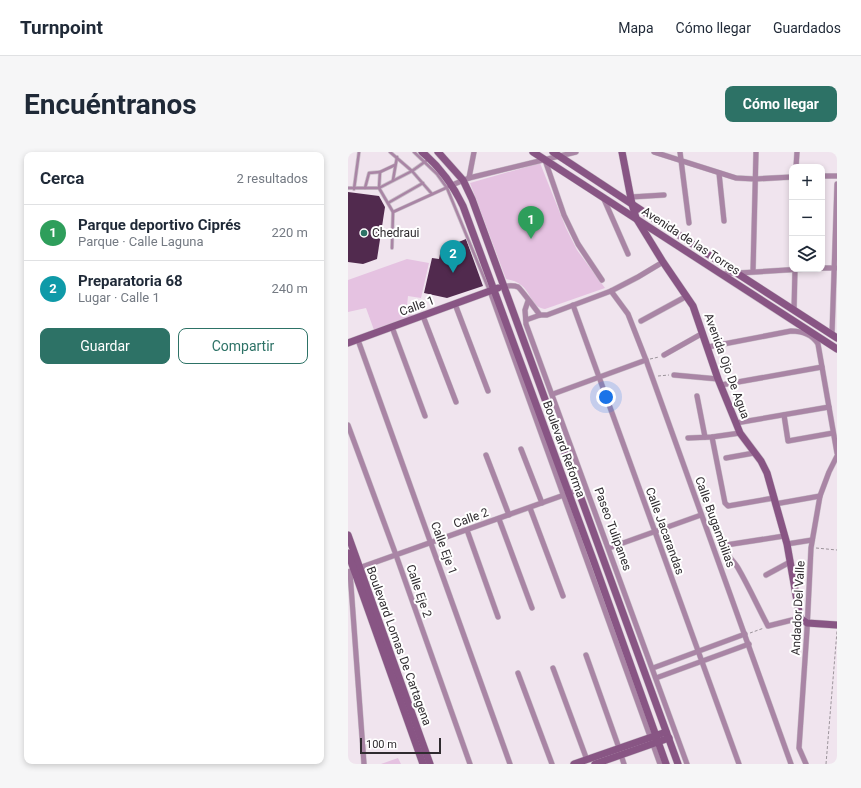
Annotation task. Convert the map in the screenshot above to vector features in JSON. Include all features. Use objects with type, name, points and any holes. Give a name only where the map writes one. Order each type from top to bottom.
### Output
[{"type":"main road","name":"Boulevard Reforma","points":[[422,152],[450,186],[463,206],[654,740],[666,764]]},
{"type":"main road","name":"Boulevard Reforma","points":[[438,152],[466,179],[678,764]]},
{"type":"main road","name":"Avenida de las Torres","points":[[533,152],[837,349]]},
{"type":"main road","name":"Avenida Ojo De Agua","points":[[622,152],[636,218],[663,262],[687,296],[697,315],[720,382],[740,433],[761,462],[767,474],[787,544],[800,618]]},
{"type":"main road","name":"Avenida de las Torres","points":[[556,154],[631,200],[734,272],[834,336]]},
{"type":"main road","name":"Calle 1","points":[[348,343],[504,286]]},
{"type":"main road","name":"Boulevard Lomas De Cartagena","points":[[348,535],[353,571],[430,764]]},
{"type":"main road","name":"Boulevard Lomas De Cartagena","points":[[348,553],[353,571],[423,764]]},
{"type":"main road","points":[[800,618],[807,623],[837,625]]},
{"type":"main road","points":[[574,764],[620,752],[668,735]]},
{"type":"main road","points":[[595,764],[620,752]]},
{"type":"street","points":[[466,179],[474,152]]},
{"type":"street","points":[[450,186],[466,179],[545,160],[556,154],[576,152]]},
{"type":"street","points":[[654,152],[736,178],[755,179],[789,177]]},
{"type":"street","points":[[680,152],[689,223]]},
{"type":"street","points":[[753,271],[756,152]]},
{"type":"street","points":[[796,164],[797,152]]},
{"type":"street","points":[[545,160],[564,215],[578,244],[602,280]]},
{"type":"street","points":[[718,173],[724,221]]},
{"type":"street","points":[[825,176],[837,176]]},
{"type":"street","points":[[834,336],[837,184]]},
{"type":"street","points":[[631,200],[664,195]]},
{"type":"street","points":[[602,196],[628,254]]},
{"type":"street","points":[[526,320],[540,315],[547,315],[611,291],[663,262]]},
{"type":"street","points":[[825,268],[836,268]]},
{"type":"street","points":[[722,274],[789,269]]},
{"type":"street","points":[[794,310],[795,272]]},
{"type":"street","points":[[504,286],[518,287],[521,289],[528,301],[540,315]]},
{"type":"street","name":"Calle Bugambilias","points":[[611,291],[628,314],[646,360],[791,764]]},
{"type":"street","points":[[641,321],[687,296]]},
{"type":"street","name":"Paseo Tulipanes","points":[[528,301],[525,310],[526,320],[687,764]]},
{"type":"street","points":[[455,304],[488,391]]},
{"type":"street","name":"Calle Jacarandas","points":[[573,305],[739,764]]},
{"type":"street","points":[[422,316],[456,402]]},
{"type":"street","points":[[392,327],[425,416]]},
{"type":"street","points":[[708,347],[791,331],[805,333],[815,340],[818,344],[837,454]]},
{"type":"street","points":[[664,355],[703,334]]},
{"type":"street","name":"Calle Eje 1","points":[[358,340],[510,764]]},
{"type":"street","points":[[553,394],[646,360]]},
{"type":"street","points":[[674,375],[720,382],[822,367]]},
{"type":"street","points":[[697,396],[705,438]]},
{"type":"street","points":[[736,423],[829,407]]},
{"type":"street","points":[[784,415],[788,441],[833,433]]},
{"type":"street","name":"Calle Eje 2","points":[[348,425],[470,764]]},
{"type":"street","points":[[688,438],[705,438],[740,433]]},
{"type":"street","points":[[712,437],[725,503],[728,506],[820,496]]},
{"type":"street","points":[[521,449],[542,503]]},
{"type":"street","points":[[726,458],[754,453]]},
{"type":"street","name":"Andador Del Valle","points":[[806,764],[799,748],[811,548],[820,496],[837,454]]},
{"type":"street","points":[[486,455],[509,515]]},
{"type":"street","name":"Calle 2","points":[[353,571],[578,490]]},
{"type":"street","points":[[530,508],[563,596]]},
{"type":"street","points":[[609,548],[701,515]]},
{"type":"street","points":[[499,519],[532,608]]},
{"type":"street","points":[[467,530],[498,617]]},
{"type":"street","points":[[784,536],[726,545],[724,548],[735,562],[748,584],[768,626],[800,618]]},
{"type":"street","points":[[787,544],[812,540]]},
{"type":"street","points":[[766,575],[790,562]]},
{"type":"street","points":[[353,571],[364,764]]},
{"type":"street","points":[[653,668],[745,634]]},
{"type":"street","points":[[656,678],[749,644]]},
{"type":"street","points":[[586,655],[624,764]]},
{"type":"street","points":[[553,668],[586,760]]},
{"type":"street","points":[[518,673],[552,764]]},
{"type":"street","points":[[654,740],[660,764]]},
{"type":"lane","points":[[354,189],[360,152]]},
{"type":"lane","points":[[390,152],[412,171],[432,194]]},
{"type":"lane","points":[[348,188],[379,188],[412,171],[428,160],[414,152]]},
{"type":"lane","points":[[393,180],[397,157]]},
{"type":"lane","points":[[366,188],[369,173],[380,172],[395,165]]},
{"type":"lane","points":[[380,172],[379,188],[393,212],[392,248]]},
{"type":"lane","points":[[388,203],[422,183]]},
{"type":"lane","points":[[393,212],[450,186]]},
{"type":"path","points":[[646,360],[664,355]]},
{"type":"path","points":[[652,376],[674,375]]},
{"type":"path","points":[[811,548],[837,550]]},
{"type":"path","points":[[745,634],[768,626]]},
{"type":"path","points":[[826,764],[837,631]]},
{"type":"shaded area","points":[[540,163],[566,228],[577,250],[605,288],[545,309],[540,308],[527,291],[519,284],[506,279],[470,183]]},
{"type":"shaded area","points":[[407,259],[429,263],[421,298],[408,296],[407,306],[414,307],[414,312],[412,313],[413,316],[374,330],[366,308],[348,312],[348,280]]},
{"type":"shaded area","points":[[398,758],[401,764],[381,764]]},
{"type":"building","name":"Chedraui","points":[[348,192],[379,196],[385,207],[377,259],[363,264],[348,262]]},
{"type":"building","points":[[466,239],[483,286],[447,298],[424,293],[432,258],[439,259],[441,249]]},
{"type":"place","name":"Chedraui","points":[[364,233]]},
{"type":"place","name":"Parque deportivo Ciprés","points":[[531,239]]},
{"type":"place","name":"Preparatoria 68","points":[[453,273]]}]
